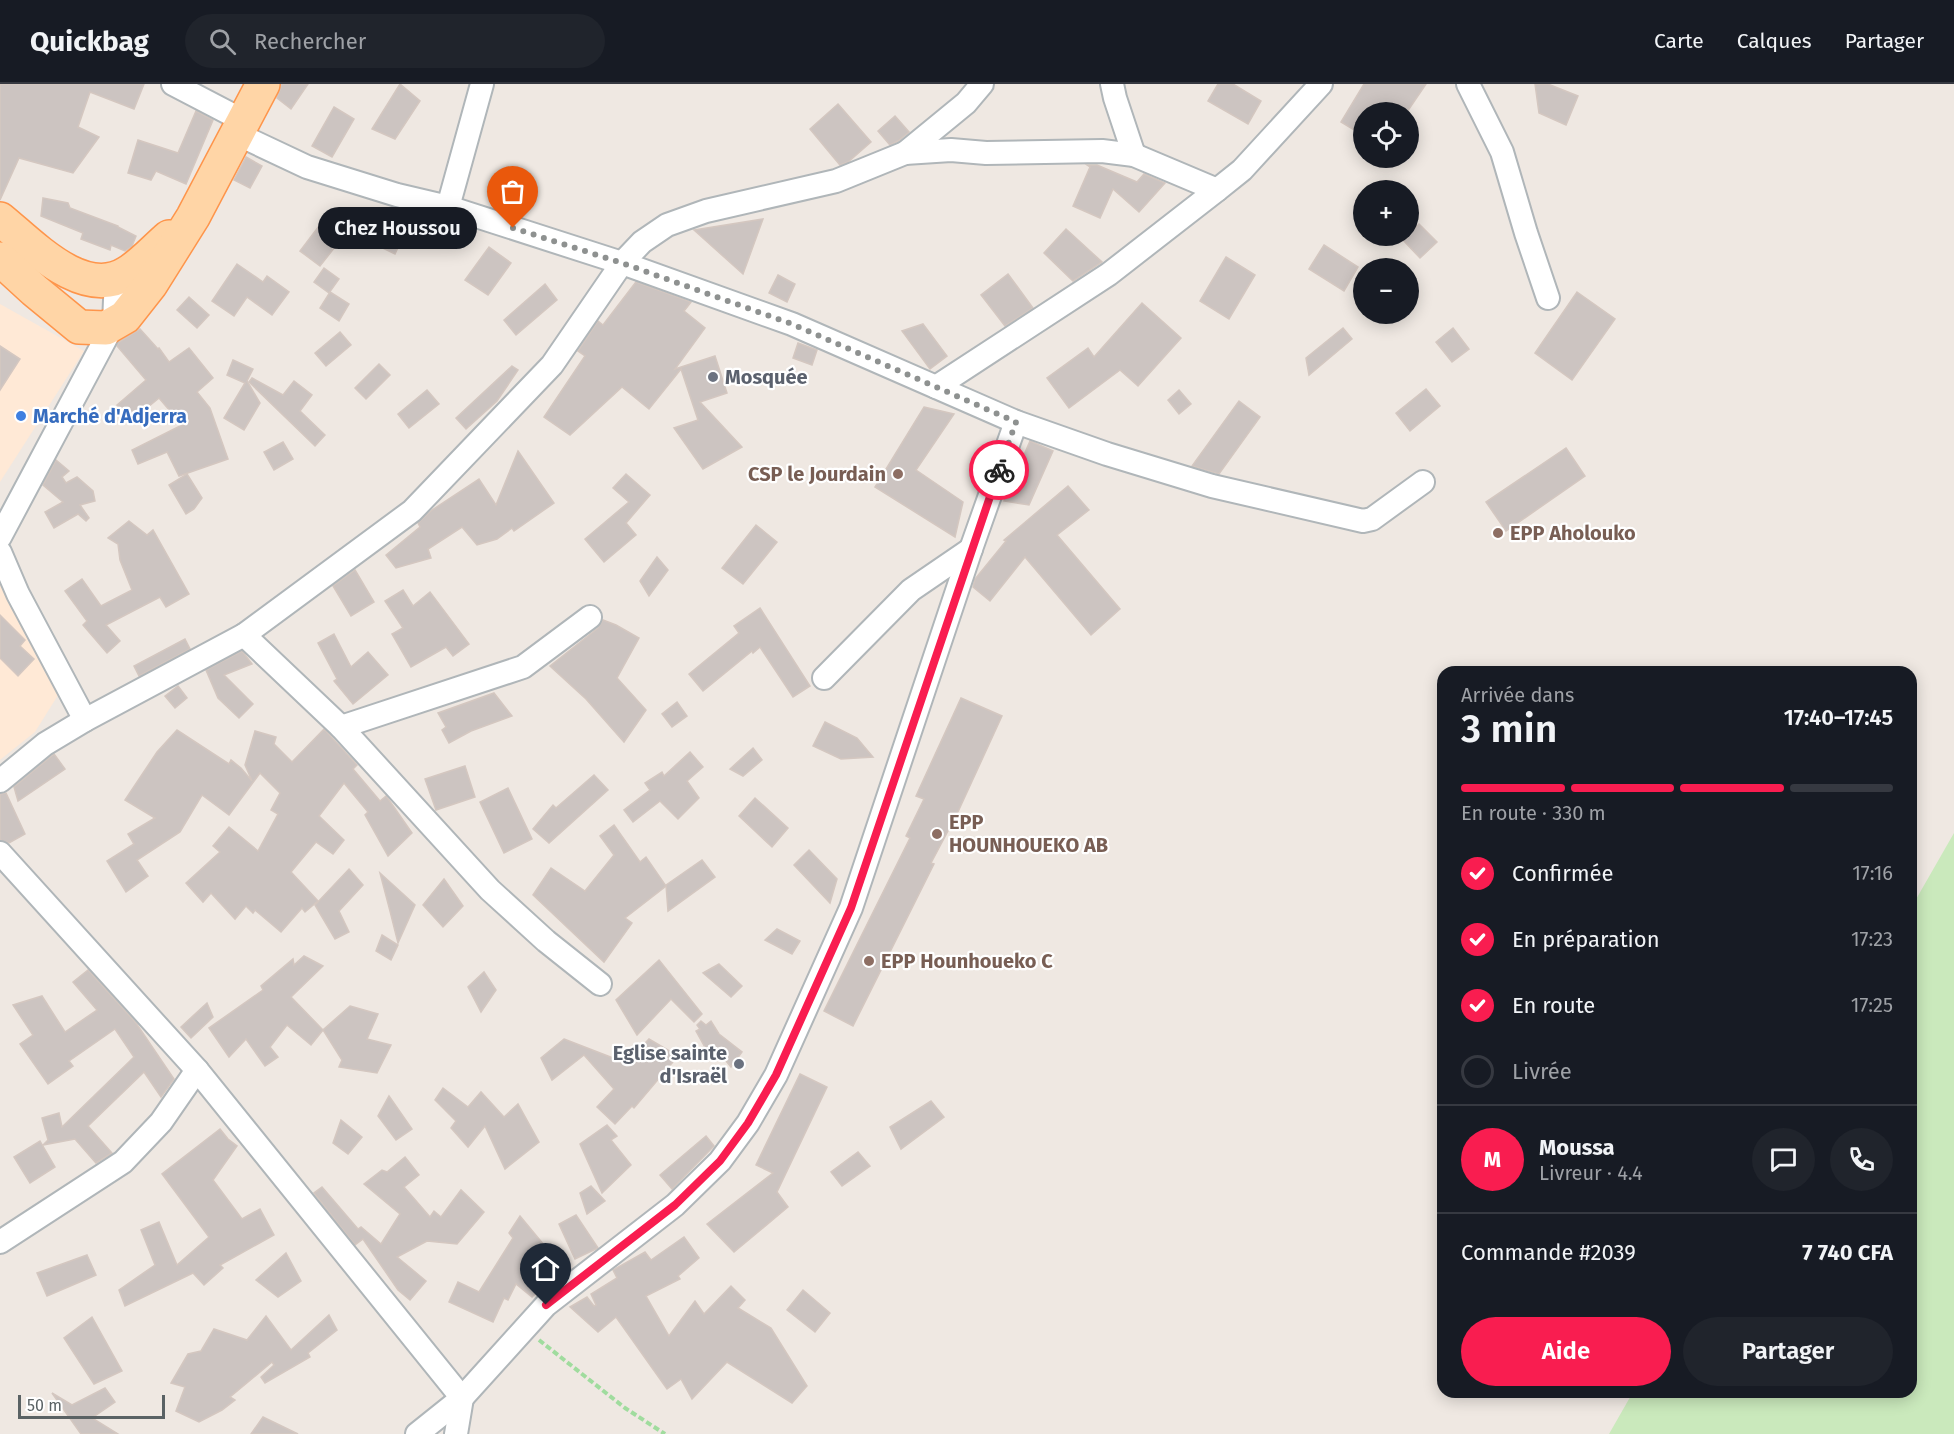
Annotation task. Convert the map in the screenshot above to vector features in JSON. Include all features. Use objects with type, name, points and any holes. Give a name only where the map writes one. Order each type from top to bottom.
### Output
[{"type":"main road","points":[[0,259],[79,327],[106,328],[125,317],[151,284],[193,217],[263,84]]},
{"type":"main road","points":[[0,219],[62,269],[84,278],[103,281],[126,274],[193,217]]},
{"type":"street","points":[[173,84],[240,128],[307,167],[397,195],[448,207],[622,263],[792,324],[1016,422],[1107,454],[1192,481],[1363,521],[1372,519],[1423,482]]},
{"type":"street","points":[[448,207],[482,84]]},
{"type":"street","points":[[0,781],[45,744],[244,634],[412,511],[552,365],[622,263],[642,242],[667,225],[706,211],[836,182],[905,153],[966,103],[982,84]]},
{"type":"street","points":[[1112,84],[1134,155]]},
{"type":"street","points":[[936,387],[1109,274],[1217,190],[1242,170],[1321,84]]},
{"type":"street","points":[[1468,84],[1502,152],[1548,298]]},
{"type":"street","points":[[905,153],[951,150],[986,153],[1102,151],[1134,155],[1217,190]]},
{"type":"street","points":[[0,537],[114,323],[116,277]]},
{"type":"street","points":[[417,1434],[462,1398],[546,1305],[675,1205],[720,1161],[748,1123],[776,1075],[851,908],[1016,422]]},
{"type":"street","points":[[824,678],[911,590],[971,549]]},
{"type":"street","points":[[0,552],[18,594],[85,720]]},
{"type":"street","points":[[341,727],[523,667],[590,617]]},
{"type":"street","points":[[244,634],[341,727],[490,890],[546,941],[600,984]]},
{"type":"street","points":[[0,853],[197,1070],[462,1398],[456,1434]]},
{"type":"street","points":[[0,1242],[123,1162],[161,1122],[197,1070]]},
{"type":"path","points":[[524,1329],[625,1408],[665,1434]]},
{"type":"shaded area","name":"Marché d'Adjerra","points":[[0,304],[84,351],[0,482]]},
{"type":"shaded area","points":[[0,584],[60,692],[35,732],[0,760]]},
{"type":"green space","points":[[1954,833],[1954,1434],[1609,1434],[1630,1398],[1917,1398],[1917,898]]},
{"type":"building","points":[[0,84],[144,84],[134,109],[90,92],[78,127],[99,137],[73,173],[19,158],[0,200]]},
{"type":"building","points":[[282,84],[308,84],[291,109],[277,98]]},
{"type":"building","points":[[400,84],[420,101],[395,139],[372,129]]},
{"type":"building","points":[[1218,84],[1233,84],[1261,101],[1248,124],[1208,101]]},
{"type":"building","points":[[1364,84],[1426,84],[1414,102],[1353,102]]},
{"type":"building","points":[[1535,84],[1548,84],[1578,96],[1566,125],[1539,113]]},
{"type":"building","points":[[1353,102],[1353,129],[1341,122]]},
{"type":"building","points":[[838,104],[871,142],[848,162],[840,165],[810,129]]},
{"type":"building","points":[[334,107],[354,119],[332,157],[312,146]]},
{"type":"building","points":[[196,111],[213,120],[186,184],[156,171],[151,180],[128,173],[138,140],[178,153]]},
{"type":"building","points":[[895,116],[909,132],[890,145],[878,131]]},
{"type":"building","points":[[246,157],[262,166],[250,188],[234,180]]},
{"type":"building","points":[[1087,165],[1097,165],[1137,182],[1144,174],[1165,183],[1139,212],[1113,189],[1100,218],[1073,206],[1090,167]]},
{"type":"building","points":[[43,198],[68,203],[70,208],[118,226],[136,236],[132,246],[125,251],[111,245],[110,250],[81,239],[83,233],[41,216]]},
{"type":"building","points":[[417,214],[457,224],[448,245],[411,231]]},
{"type":"building","points":[[763,219],[743,274],[694,230]]},
{"type":"building","points":[[380,220],[405,232],[395,254],[370,242]]},
{"type":"building","points":[[322,222],[342,238],[320,266],[300,251]]},
{"type":"building","points":[[1419,224],[1437,242],[1420,258],[1409,246],[1419,246]]},
{"type":"building","points":[[1066,229],[1102,262],[1073,281],[1044,253]]},
{"type":"building","points":[[1324,245],[1353,264],[1353,276],[1344,291],[1309,269]]},
{"type":"building","points":[[489,247],[511,263],[488,295],[465,280]]},
{"type":"building","points":[[1226,257],[1255,275],[1229,319],[1200,301]]},
{"type":"building","points":[[237,264],[263,282],[267,276],[289,292],[272,315],[247,297],[234,316],[212,301]]},
{"type":"building","points":[[324,268],[339,279],[329,293],[314,282]]},
{"type":"building","points":[[1008,274],[1033,308],[1005,326],[981,295]]},
{"type":"building","points":[[778,275],[795,284],[787,302],[769,293]]},
{"type":"building","points":[[636,282],[691,302],[684,311],[705,328],[675,369],[715,356],[727,393],[700,402],[742,447],[703,469],[674,428],[698,420],[681,369],[649,409],[622,387],[570,435],[544,417],[585,356],[578,351],[598,321],[603,325]]},
{"type":"building","points":[[545,284],[557,300],[516,335],[504,320]]},
{"type":"building","points":[[330,292],[349,304],[339,321],[320,308]]},
{"type":"building","points":[[1577,292],[1615,319],[1572,380],[1535,353]]},
{"type":"building","points":[[189,297],[209,315],[197,328],[177,310]]},
{"type":"building","points":[[1142,303],[1181,338],[1138,386],[1120,370],[1069,408],[1047,378],[1088,348],[1094,357]]},
{"type":"building","points":[[923,324],[947,356],[930,369],[902,331]]},
{"type":"building","points":[[1343,328],[1352,339],[1309,375],[1306,358]]},
{"type":"building","points":[[1453,328],[1469,349],[1452,362],[1436,342]]},
{"type":"building","points":[[140,329],[169,362],[189,348],[213,378],[197,392],[210,408],[228,459],[179,476],[167,452],[138,464],[132,450],[182,425],[159,398],[131,421],[117,405],[146,380],[117,346],[119,342]]},
{"type":"building","points":[[340,332],[351,345],[326,366],[315,353]]},
{"type":"building","points":[[798,343],[817,350],[812,365],[793,358]]},
{"type":"building","points":[[0,346],[20,359],[0,390]]},
{"type":"building","points":[[233,360],[253,369],[247,381],[260,403],[244,430],[224,418],[245,383],[227,375]]},
{"type":"building","points":[[379,364],[390,375],[366,399],[355,388]]},
{"type":"building","points":[[512,366],[518,370],[497,401],[466,429],[456,418]]},
{"type":"building","points":[[252,378],[283,395],[294,381],[312,395],[300,411],[325,435],[315,446],[249,382]]},
{"type":"building","points":[[1426,389],[1440,406],[1410,431],[1396,413]]},
{"type":"building","points":[[427,390],[439,404],[409,428],[398,414]]},
{"type":"building","points":[[1179,390],[1191,404],[1179,414],[1168,400]]},
{"type":"building","points":[[1239,401],[1260,417],[1219,474],[1192,466]]},
{"type":"building","points":[[924,407],[954,414],[916,470],[963,502],[955,537],[875,487]]},
{"type":"building","points":[[1030,441],[1053,451],[1029,505],[1004,501]]},
{"type":"building","points":[[283,442],[293,459],[274,470],[264,452]]},
{"type":"building","points":[[1566,448],[1585,476],[1506,531],[1486,502]]},
{"type":"building","points":[[518,451],[554,503],[514,531],[512,528],[497,539],[477,545],[462,527],[428,549],[431,558],[396,568],[386,555],[420,527],[418,523],[432,510],[479,479],[496,505]]},
{"type":"building","points":[[56,460],[69,471],[62,477],[66,483],[77,477],[93,491],[95,501],[80,505],[89,518],[86,521],[78,514],[54,528],[45,512],[63,502],[43,485]]},
{"type":"building","points":[[187,474],[202,498],[194,509],[186,514],[169,485]]},
{"type":"building","points":[[626,474],[650,495],[626,523],[636,535],[604,562],[585,539],[629,502],[613,488]]},
{"type":"building","points":[[1068,486],[1089,510],[1057,535],[1120,609],[1091,635],[1025,557],[990,601],[973,587],[975,579],[1006,541],[1004,540]]},
{"type":"building","points":[[129,521],[147,535],[153,530],[189,594],[166,607],[160,597],[106,625],[120,641],[107,653],[83,625],[87,621],[65,591],[82,579],[101,606],[132,590],[120,560],[118,544],[108,538]]},
{"type":"building","points":[[756,525],[777,542],[743,584],[722,568]]},
{"type":"building","points":[[657,557],[668,570],[649,596],[640,581]]},
{"type":"building","points":[[355,570],[374,602],[351,616],[333,586]]},
{"type":"building","points":[[403,590],[413,606],[430,592],[469,644],[453,656],[446,647],[411,667],[392,634],[403,628],[385,601]]},
{"type":"building","points":[[760,608],[810,686],[793,697],[760,647],[703,691],[689,674],[739,633],[734,626]]},
{"type":"building","points":[[0,615],[25,640],[20,646],[34,659],[18,676],[0,658]]},
{"type":"building","points":[[603,620],[639,638],[617,678],[646,710],[624,742],[586,699],[550,666],[598,628]]},
{"type":"building","points":[[334,634],[351,667],[368,652],[388,675],[353,704],[334,681],[337,679],[318,643]]},
{"type":"building","points":[[185,639],[190,649],[139,676],[134,666]]},
{"type":"building","points":[[242,651],[252,664],[224,675],[253,704],[239,718],[218,698],[206,670]]},
{"type":"building","points":[[178,686],[187,698],[175,708],[165,696]]},
{"type":"building","points":[[494,693],[512,716],[471,731],[449,743],[442,730],[446,727],[438,713]]},
{"type":"building","points":[[961,698],[1002,716],[957,814],[931,863],[934,864],[853,1026],[824,1011],[910,838],[906,836],[924,799],[916,796]]},
{"type":"building","points":[[677,702],[687,716],[672,727],[662,714]]},
{"type":"building","points":[[825,722],[857,738],[873,757],[841,759],[813,746]]},
{"type":"building","points":[[324,729],[357,765],[353,769],[380,801],[386,796],[412,833],[388,856],[365,815],[368,812],[344,783],[319,816],[344,840],[333,854],[316,842],[291,872],[318,901],[305,912],[302,908],[281,932],[255,910],[253,913],[246,906],[235,919],[211,893],[203,902],[186,883],[220,852],[213,846],[229,827],[258,851],[278,814],[271,810],[280,793],[260,773],[229,815],[202,795],[180,832],[137,860],[148,876],[126,892],[107,861],[134,844],[128,834],[155,818],[125,800],[157,752],[177,730],[229,764],[231,760],[252,781],[245,765],[255,731],[276,737],[274,744],[292,762]]},
{"type":"building","points":[[753,748],[762,760],[743,776],[730,769]]},
{"type":"building","points":[[690,752],[703,767],[687,781],[699,798],[678,819],[660,801],[633,822],[624,810],[650,790],[645,783],[662,772],[664,776]]},
{"type":"building","points":[[54,754],[65,769],[18,801],[14,787]]},
{"type":"building","points":[[465,766],[475,797],[436,810],[425,779]]},
{"type":"building","points":[[594,775],[608,790],[549,843],[533,829],[553,805],[556,808]]},
{"type":"building","points":[[508,788],[532,839],[504,853],[480,802]]},
{"type":"building","points":[[6,793],[25,834],[9,843],[0,840],[0,794]]},
{"type":"building","points":[[755,798],[788,828],[772,847],[739,816]]},
{"type":"building","points":[[614,825],[640,862],[646,857],[666,886],[625,918],[632,923],[604,962],[533,895],[551,868],[585,891],[614,855],[600,836]]},
{"type":"building","points":[[809,850],[837,879],[830,903],[794,865]]},
{"type":"building","points":[[702,860],[715,877],[668,911],[666,885]]},
{"type":"building","points":[[349,869],[363,885],[339,911],[349,932],[335,939],[315,905]]},
{"type":"building","points":[[380,873],[415,905],[398,943],[390,911]]},
{"type":"building","points":[[444,879],[463,906],[443,927],[423,905]]},
{"type":"building","points":[[777,929],[800,941],[792,954],[765,940]]},
{"type":"building","points":[[382,935],[398,945],[391,960],[376,951]]},
{"type":"building","points":[[304,956],[323,966],[291,997],[323,1030],[311,1045],[287,1025],[270,1047],[278,1057],[265,1066],[246,1039],[229,1057],[209,1028],[263,990],[261,986],[293,959],[294,965]]},
{"type":"building","points":[[659,960],[702,1014],[694,1022],[671,999],[637,1035],[616,1000]]},
{"type":"building","points":[[719,964],[742,986],[731,997],[703,973]]},
{"type":"building","points":[[88,970],[136,1023],[174,1079],[161,1097],[144,1072],[88,1126],[112,1153],[96,1163],[75,1139],[43,1145],[48,1140],[42,1118],[59,1113],[62,1127],[134,1057],[115,1029],[69,1061],[73,1066],[48,1084],[20,1044],[33,1035],[13,1005],[42,996],[65,1032],[97,1010],[73,982]]},
{"type":"building","points":[[484,972],[496,990],[481,1012],[468,987]]},
{"type":"building","points":[[207,1003],[213,1017],[191,1038],[181,1027]]},
{"type":"building","points":[[350,1006],[378,1014],[367,1039],[391,1045],[377,1073],[339,1067],[342,1060],[323,1030]]},
{"type":"building","points":[[701,1021],[706,1025],[711,1021],[719,1034],[742,1052],[731,1067],[712,1044],[706,1049],[696,1031],[700,1029],[697,1025]]},
{"type":"building","points":[[564,1039],[626,1063],[649,1039],[678,1056],[634,1108],[632,1106],[615,1124],[597,1107],[614,1089],[584,1055],[552,1080],[541,1058]]},
{"type":"building","points":[[800,1074],[827,1087],[777,1192],[788,1207],[734,1252],[707,1224],[773,1173],[756,1165]]},
{"type":"building","points":[[443,1088],[468,1107],[481,1092],[504,1117],[518,1104],[539,1142],[505,1169],[485,1126],[468,1147],[451,1128],[456,1121],[435,1100]]},
{"type":"building","points":[[389,1096],[412,1129],[396,1140],[378,1116]]},
{"type":"building","points":[[931,1101],[944,1117],[901,1149],[890,1127]]},
{"type":"building","points":[[341,1120],[362,1137],[348,1154],[333,1143]]},
{"type":"building","points":[[607,1125],[617,1136],[611,1140],[631,1165],[602,1193],[580,1144]]},
{"type":"building","points":[[220,1129],[237,1146],[213,1180],[242,1219],[260,1209],[274,1235],[220,1265],[223,1268],[204,1285],[193,1273],[125,1306],[119,1290],[155,1265],[141,1230],[159,1222],[177,1265],[209,1237],[162,1174]]},
{"type":"building","points":[[706,1136],[714,1146],[672,1189],[660,1175]]},
{"type":"building","points":[[40,1141],[55,1167],[30,1183],[14,1157]]},
{"type":"building","points":[[858,1152],[870,1166],[842,1186],[831,1172]]},
{"type":"building","points":[[405,1157],[419,1175],[404,1187],[430,1217],[434,1211],[441,1217],[461,1190],[484,1212],[457,1244],[427,1241],[397,1257],[426,1281],[410,1300],[398,1290],[363,1239],[355,1245],[314,1193],[322,1187],[358,1229],[361,1227],[381,1244],[400,1214],[364,1184],[382,1170],[387,1172]]},
{"type":"building","points":[[591,1186],[605,1201],[587,1214],[580,1193]]},
{"type":"building","points":[[576,1215],[598,1248],[575,1259],[559,1224]]},
{"type":"building","points":[[520,1216],[564,1269],[560,1277],[555,1281],[552,1278],[532,1297],[516,1284],[508,1300],[504,1298],[493,1322],[449,1302],[458,1282],[479,1292],[513,1238],[509,1233]]},
{"type":"building","points":[[684,1237],[699,1258],[678,1276],[680,1279],[646,1296],[669,1336],[695,1301],[704,1314],[731,1286],[745,1300],[738,1308],[771,1328],[807,1386],[792,1403],[727,1362],[692,1399],[681,1379],[667,1389],[616,1317],[598,1332],[570,1307],[587,1297],[594,1306],[596,1305],[591,1294],[617,1278],[613,1270],[645,1252],[651,1260]]},
{"type":"building","points":[[286,1253],[301,1281],[278,1297],[256,1280]]},
{"type":"building","points":[[87,1255],[96,1275],[47,1296],[37,1273]]},
{"type":"building","points":[[803,1290],[830,1313],[815,1332],[787,1310]]},
{"type":"building","points":[[329,1315],[337,1330],[308,1353],[310,1357],[265,1383],[261,1377],[274,1365],[272,1362],[230,1397],[235,1400],[199,1422],[176,1411],[185,1387],[171,1383],[188,1354],[201,1351],[214,1329],[247,1340],[266,1316],[291,1350]]},
{"type":"building","points":[[92,1317],[122,1371],[94,1384],[64,1338]]},
{"type":"building","points":[[105,1388],[115,1402],[92,1418],[118,1434],[81,1434],[52,1393],[72,1405]]},
{"type":"building","points":[[263,1417],[298,1434],[251,1434]]},
{"type":"way so far","points":[[513,228],[622,263],[792,324],[1016,422],[999,470]]},
{"type":"place","name":"Chez Houssou","points":[[513,228]]},
{"type":"place","name":"Mosquée","points":[[713,377]]},
{"type":"place","name":"Marché d'Adjerra","points":[[21,416]]},
{"type":"place","name":"CSP le Jourdain","points":[[898,474]]},
{"type":"place","name":"EPP Aholouko","points":[[1498,533]]},
{"type":"place","name":"EPP HOUNHOUEKO AB","points":[[937,834]]},
{"type":"place","name":"EPP Hounhoueko C","points":[[869,961]]},
{"type":"place","name":"Eglise sainte d'Israël","points":[[739,1064]]},
{"type":"route","points":[[546,1305],[675,1205],[720,1161],[748,1123],[776,1075],[851,908],[999,470]]}]
